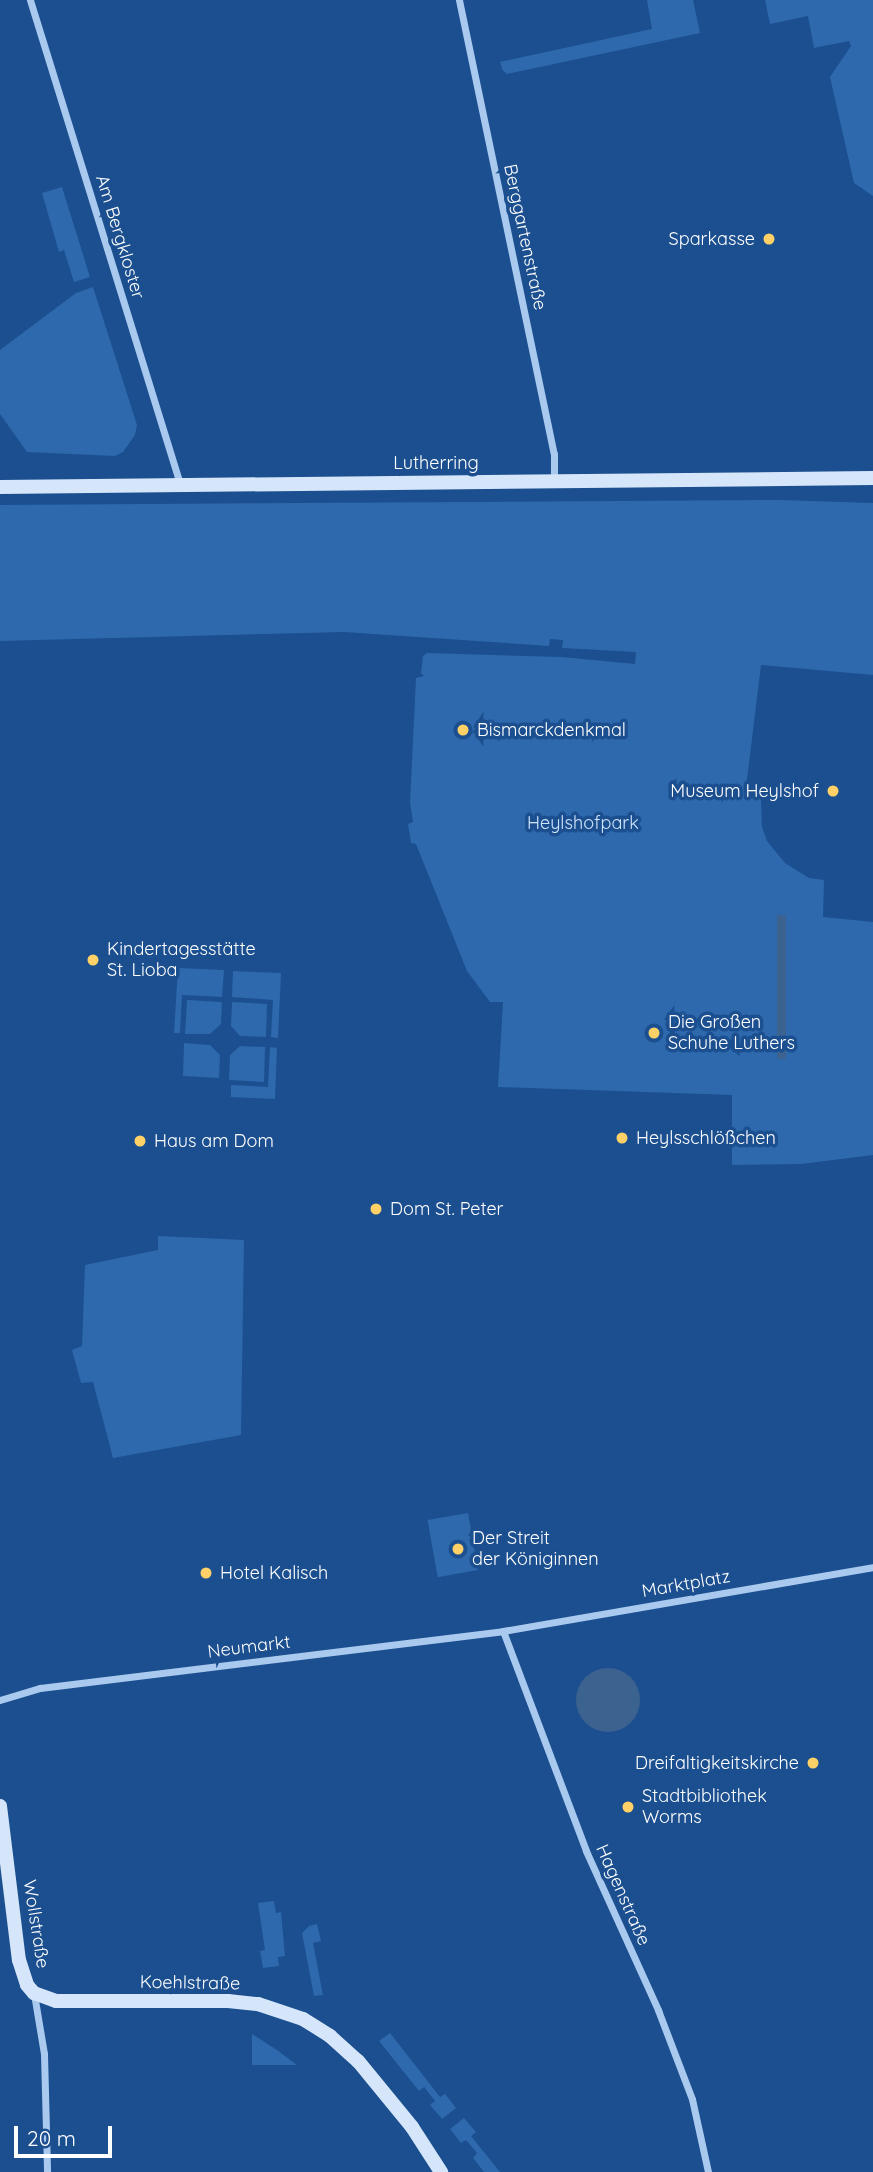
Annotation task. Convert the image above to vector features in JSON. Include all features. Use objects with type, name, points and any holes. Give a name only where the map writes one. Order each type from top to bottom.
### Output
[{"type":"street","name":"Am Bergkloster","points":[[30,0],[180,484]]},
{"type":"street","name":"Berggartenstraße","points":[[459,0],[554,454],[554,482]]},
{"type":"street","name":"Lutherring","points":[[0,487],[873,478]]},
{"type":"street","name":"Marktplatz","points":[[503,1631],[873,1567]]},
{"type":"street","name":"Neumarkt","points":[[0,1700],[40,1688],[503,1631]]},
{"type":"street","name":"Hagenstraße","points":[[503,1631],[586,1850],[658,2010],[692,2099],[708,2172]]},
{"type":"street","name":"Wollstraße","points":[[0,1806],[19,1960],[27,1985],[34,1993],[44,2054],[47,2172]]},
{"type":"street","name":"Koehlstraße","points":[[34,1993],[56,2001],[228,2001],[258,2004],[303,2019],[330,2036],[358,2060],[412,2127],[441,2172]]},
{"type":"green space","points":[[647,0],[693,0],[700,33],[507,74],[502,69],[500,62],[652,29]]},
{"type":"green space","points":[[765,0],[873,0],[873,196],[854,183],[830,77],[851,46],[849,41],[814,48],[808,16],[770,24]]},
{"type":"green space","points":[[62,187],[90,277],[74,282],[64,250],[59,252],[42,193]]},
{"type":"green space","points":[[93,287],[137,425],[135,435],[123,452],[115,456],[27,452],[0,414],[0,350],[76,293]]},
{"type":"green space","name":"Heylshofpark","points":[[780,500],[873,503],[873,675],[761,665],[745,796],[761,799],[762,827],[767,841],[785,863],[809,878],[824,880],[823,917],[873,922],[873,1155],[801,1164],[732,1165],[732,1095],[498,1087],[503,1002],[490,1002],[467,971],[416,844],[411,843],[408,824],[413,822],[410,803],[416,678],[424,676],[421,673],[423,656],[427,653],[562,657],[635,664],[636,652],[562,648],[563,640],[550,639],[549,646],[344,632],[0,641],[0,505]]},
{"type":"green space","points":[[178,968],[224,970],[222,997],[182,995],[180,1033],[174,1033]]},
{"type":"green space","points":[[233,971],[281,973],[278,1038],[271,1037],[273,1000],[232,997]]},
{"type":"green space","points":[[187,1000],[222,1002],[221,1024],[210,1034],[185,1034]]},
{"type":"green space","points":[[232,1002],[267,1004],[266,1037],[240,1036],[231,1026]]},
{"type":"green space","points":[[184,1043],[210,1045],[220,1055],[219,1078],[183,1076]]},
{"type":"green space","points":[[240,1046],[265,1047],[264,1082],[229,1080],[230,1055]]},
{"type":"green space","points":[[270,1047],[277,1048],[275,1099],[231,1097],[231,1085],[268,1087]]},
{"type":"green space","points":[[158,1236],[244,1240],[241,1435],[113,1458],[93,1382],[81,1383],[72,1350],[82,1346],[85,1265],[158,1250]]},
{"type":"green space","points":[[468,1513],[478,1570],[438,1577],[428,1520]]},
{"type":"green space","points":[[274,1901],[276,1913],[281,1912],[285,1956],[278,1957],[279,1966],[263,1968],[260,1951],[265,1950],[258,1903]]},
{"type":"green space","points":[[317,1924],[321,1941],[313,1943],[323,1995],[314,1996],[302,1933],[309,1926]]},
{"type":"green space","points":[[390,2033],[440,2097],[445,2094],[456,2108],[442,2119],[430,2105],[435,2101],[424,2087],[419,2091],[379,2041]]},
{"type":"green space","points":[[252,2034],[277,2050],[297,2065],[252,2065]]},
{"type":"green space","points":[[464,2118],[476,2132],[471,2136],[500,2172],[484,2172],[473,2158],[477,2153],[466,2140],[461,2143],[450,2129]]},
{"type":"shaded area","points":[[777,915],[786,915],[786,1059],[777,1059]]},
{"type":"shaded area","points":[[608,1668],[626,1674],[634,1682],[640,1700],[634,1718],[626,1726],[608,1732],[590,1726],[582,1718],[576,1700],[582,1682],[590,1674]]},
{"type":"place","name":"Sparkasse","points":[[769,239]]},
{"type":"place","name":"Bismarckdenkmal","points":[[463,730]]},
{"type":"place","name":"Museum Heylshof","points":[[833,791]]},
{"type":"place","name":"Kindertagesstätte St. Lioba","points":[[93,960]]},
{"type":"place","name":"Die Großen Schuhe Luthers","points":[[654,1033]]},
{"type":"place","name":"Heylsschlößchen","points":[[622,1138]]},
{"type":"place","name":"Haus am Dom","points":[[140,1141]]},
{"type":"place","name":"Dom St. Peter","points":[[376,1209]]},
{"type":"place","name":"Der Streit der Königinnen","points":[[458,1549]]},
{"type":"place","name":"Hotel Kalisch","points":[[206,1573]]},
{"type":"place","name":"Dreifaltigkeitskirche","points":[[813,1763]]},
{"type":"place","name":"Stadtbibliothek Worms","points":[[628,1807]]}]
